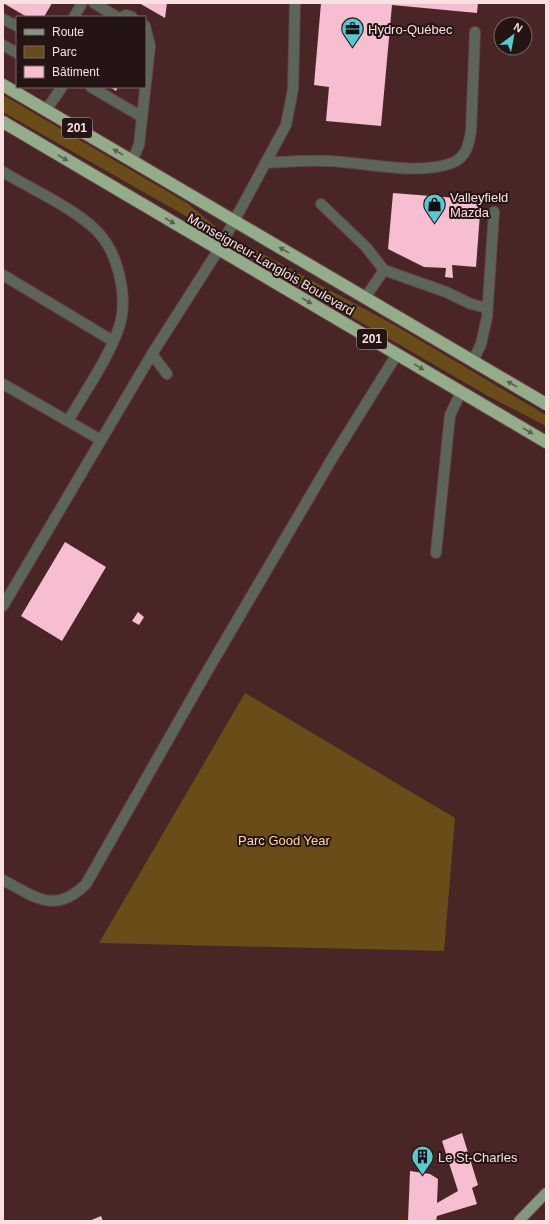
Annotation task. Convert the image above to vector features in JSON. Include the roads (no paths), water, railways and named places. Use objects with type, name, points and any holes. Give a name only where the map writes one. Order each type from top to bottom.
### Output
[{"type":"highway","name":"Monseigneur-Langlois Boulevard","points":[[3,85],[21,91],[46,110],[546,404]]},
{"type":"highway","name":"Monseigneur-Langlois Boulevard","points":[[3,122],[546,442]]},
{"type":"main road","points":[[519,1221],[542,1200],[546,1193]]},
{"type":"lane","points":[[75,16],[82,3]]},
{"type":"lane","points":[[94,3],[115,16]]},
{"type":"lane","points":[[3,606],[152,354],[219,249],[286,125],[293,89],[295,3]]},
{"type":"lane","points":[[3,19],[16,26]]},
{"type":"lane","points":[[146,30],[150,46],[146,82]]},
{"type":"lane","points":[[266,163],[326,161],[417,168],[453,163],[462,156],[468,147],[471,131],[475,32]]},
{"type":"lane","points":[[3,45],[16,52]]},
{"type":"lane","points":[[46,110],[61,88]]},
{"type":"lane","points":[[93,88],[142,117]]},
{"type":"lane","points":[[132,161],[138,149],[145,88]]},
{"type":"lane","points":[[3,172],[75,214],[104,239],[117,264],[122,289],[122,314],[113,341],[68,421]]},
{"type":"lane","points":[[321,204],[366,247],[384,270],[446,292],[471,304],[487,308]]},
{"type":"lane","points":[[473,361],[481,344],[487,308],[494,212]]},
{"type":"lane","points":[[365,298],[384,270]]},
{"type":"lane","points":[[3,275],[113,341]]},
{"type":"lane","points":[[152,354],[167,374]]},
{"type":"lane","points":[[3,880],[37,898],[53,902],[76,894],[86,884],[205,675],[333,457],[396,354]]},
{"type":"lane","points":[[3,384],[101,440]]},
{"type":"lane","points":[[436,553],[450,415],[461,392]]},
{"type":"place","name":"Hydro-Québec","points":[[353,48]]},
{"type":"place","name":"Valleyfield Mazda","points":[[434,224]]},
{"type":"place","name":"Le St-Charles","points":[[422,1176]]},
{"type":"park label","name":"Parc Good Year","points":[[284,840]]}]
